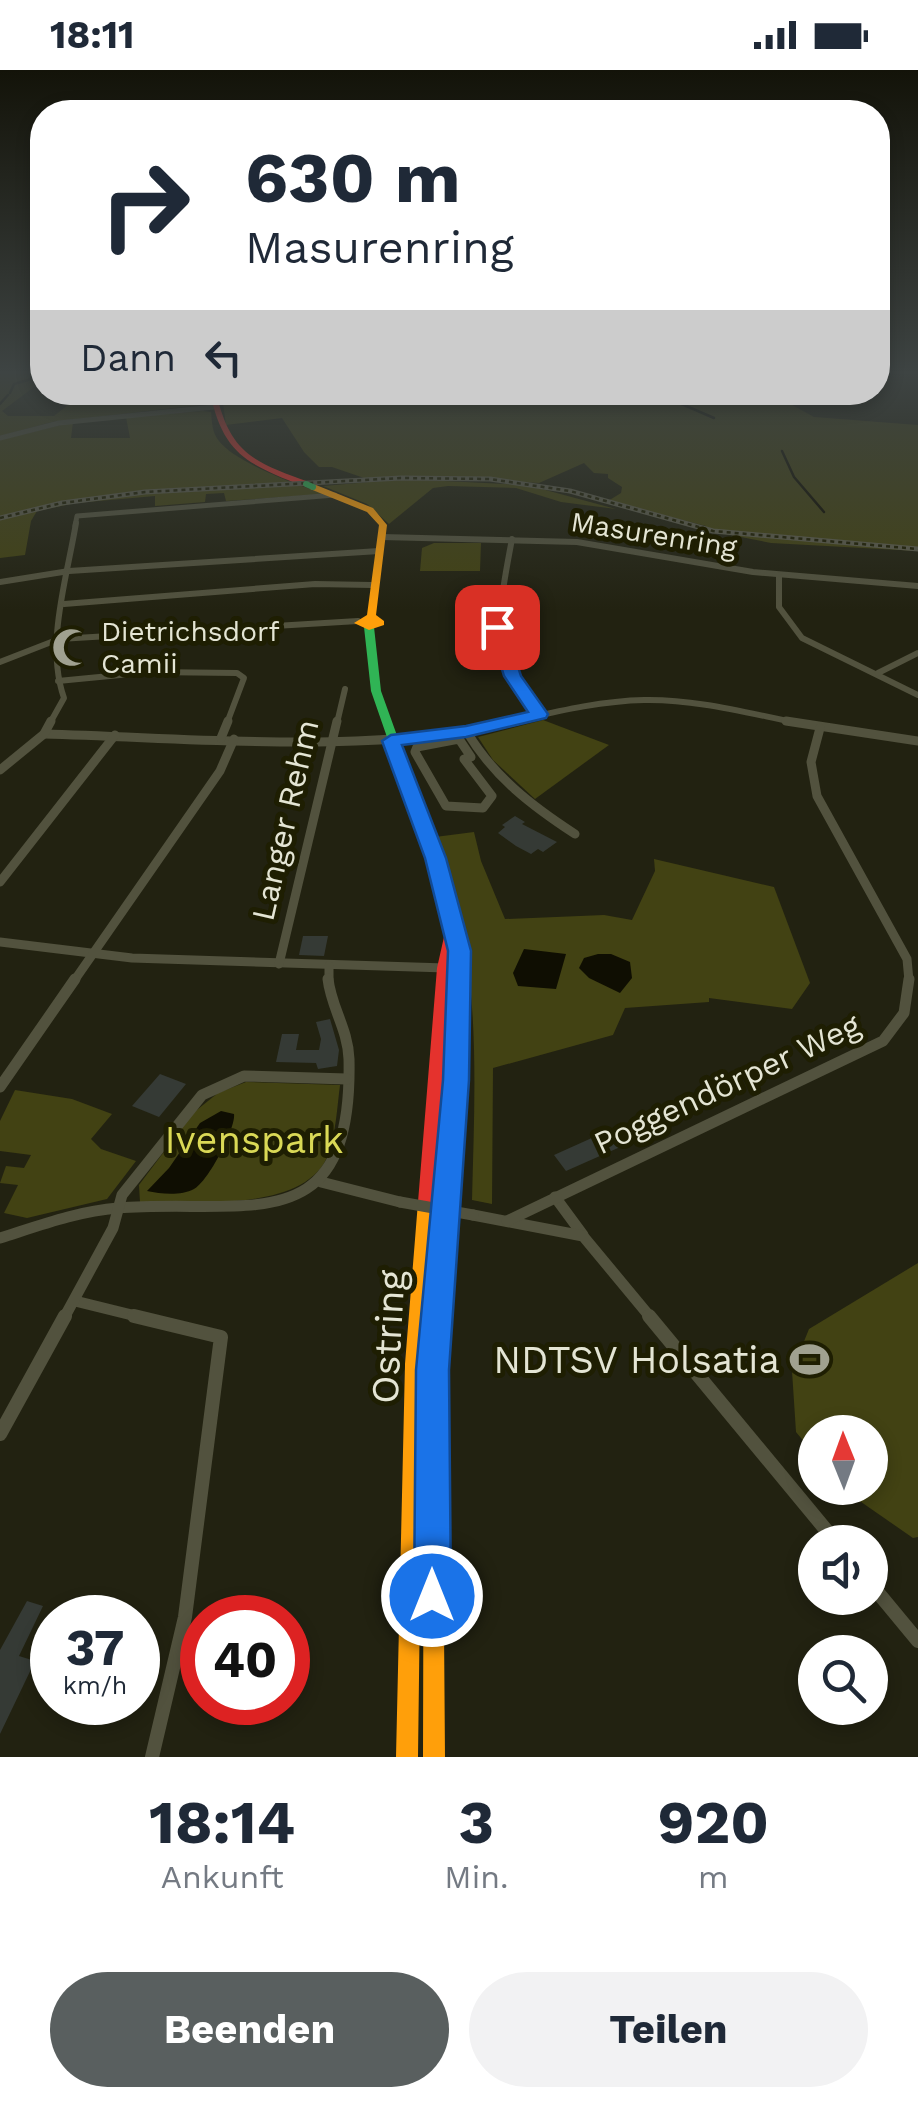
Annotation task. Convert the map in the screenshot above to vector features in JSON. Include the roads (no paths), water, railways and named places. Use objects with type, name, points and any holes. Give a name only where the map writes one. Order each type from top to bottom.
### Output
[{"type":"street","points":[[240,453],[248,460],[376,515],[383,526],[366,622],[376,691],[391,741]]},
{"type":"street","points":[[0,770],[44,734],[64,698],[58,682],[58,639],[80,514],[336,495]]},
{"type":"street","points":[[512,539],[496,629],[512,676],[539,714]]},
{"type":"street","name":"Masurenring","points":[[380,544],[512,539],[609,546],[779,575],[918,586]]},
{"type":"street","points":[[0,582],[68,571],[334,551],[380,544]]},
{"type":"street","points":[[779,575],[779,608],[795,630],[826,652],[918,695]]},
{"type":"street","points":[[64,604],[315,584],[372,584]]},
{"type":"street","points":[[0,662],[58,639],[366,622]]},
{"type":"street","points":[[878,673],[918,653]]},
{"type":"street","points":[[58,682],[104,675],[177,672],[244,675],[222,738]]},
{"type":"street","name":"Langer Rehm","points":[[279,964],[346,689]]},
{"type":"street","points":[[44,734],[391,741],[466,732],[591,704],[666,701],[732,708],[820,728],[918,741]]},
{"type":"street","name":"Poggendörper Weg","points":[[507,1221],[883,1041],[905,1014],[915,985],[907,959],[812,784],[810,762],[820,728]]},
{"type":"street","points":[[466,732],[498,778],[575,834]]},
{"type":"street","points":[[0,882],[115,736]]},
{"type":"street","points":[[0,1087],[96,955],[220,771],[234,739]]},
{"type":"street","points":[[459,740],[471,756],[464,760],[492,796],[483,808],[446,806],[415,752],[417,747],[459,740]]},
{"type":"street","name":"Ostring","points":[[391,741],[436,858],[453,921],[460,968],[456,1080],[433,1370],[434,1757]]},
{"type":"street","name":"Ostring","points":[[407,1757],[414,1364],[444,968],[453,921]]},
{"type":"street","points":[[0,942],[96,955],[460,968]]},
{"type":"street","points":[[0,1238],[118,1208],[212,1210],[249,1206],[294,1197],[321,1182],[339,1152],[347,1078],[346,1032],[328,993],[330,966]]},
{"type":"street","points":[[1,1430],[113,1228],[122,1195],[189,1106],[217,1086],[244,1076],[347,1078]]},
{"type":"street","points":[[321,1182],[400,1202],[583,1236]]},
{"type":"street","points":[[555,1197],[822,1525]]},
{"type":"street","points":[[74,1301],[221,1337],[185,1617],[152,1757]]},
{"type":"street","points":[[888,1605],[918,1642]]},
{"type":"waterway","points":[[783,453],[794,477],[824,512]]},
{"type":"railway","points":[[0,518],[62,503],[145,492],[401,478],[490,479],[570,491],[713,531],[918,549]]},
{"type":"place","name":"Dietrichsdorf Camii","points":[[71,647]]},
{"type":"place","name":"NDTSV Holsatia","points":[[810,1360]]},
{"type":"park label","name":"Ivenspark","points":[[254,1140]]}]
